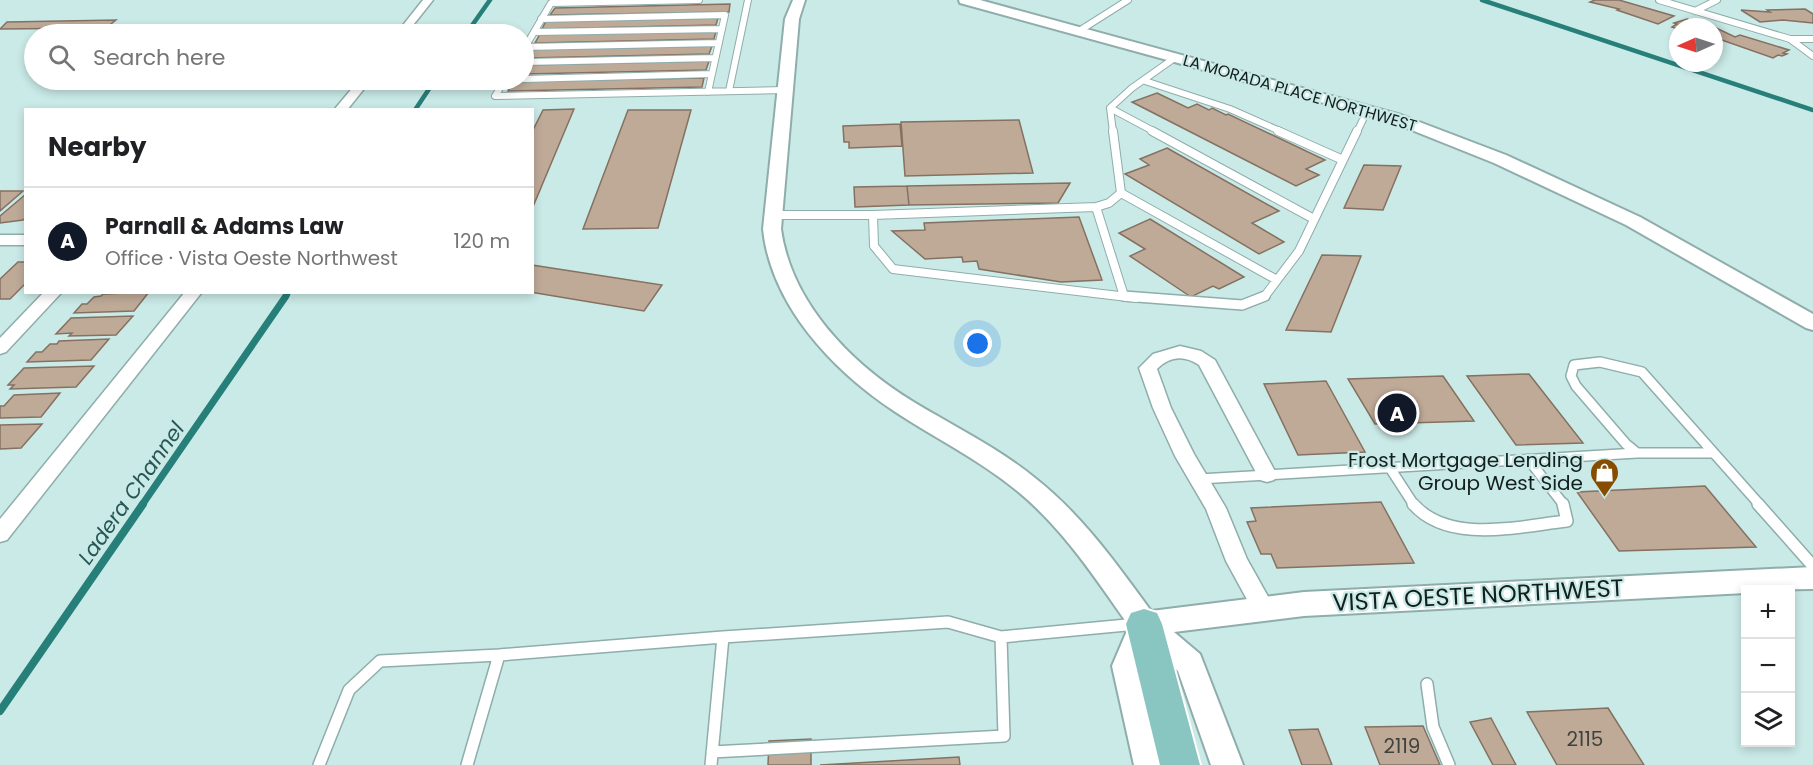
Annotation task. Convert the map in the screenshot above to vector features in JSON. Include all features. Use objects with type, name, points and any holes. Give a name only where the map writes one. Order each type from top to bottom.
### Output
[{"type":"main road","points":[[1144,624],[1180,765]]},
{"type":"street","points":[[408,24],[428,0]]},
{"type":"street","points":[[799,0],[792,19],[772,215],[775,254],[795,298],[819,332],[862,375],[901,405],[994,460],[1027,485],[1058,514],[1090,549],[1144,624],[1190,663],[1227,765]]},
{"type":"street","name":"LA MORADA PLACE NORTHWEST","points":[[965,0],[1395,118],[1500,159],[1633,221],[1813,323]]},
{"type":"street","points":[[342,108],[356,90]]},
{"type":"street","points":[[0,240],[24,240]]},
{"type":"street","points":[[0,348],[52,294]]},
{"type":"street","points":[[0,534],[192,294]]},
{"type":"street","points":[[1264,609],[1237,561],[1216,508],[1162,408],[1148,368],[1155,358],[1170,352],[1203,358],[1214,373],[1267,475]]},
{"type":"street","name":"VISTA OESTE NORTHWEST","points":[[1144,624],[1304,604],[1813,578]]},
{"type":"street","points":[[1144,624],[1127,666],[1150,765]]},
{"type":"lane","points":[[699,0],[551,3],[534,32],[722,29]]},
{"type":"lane","points":[[729,91],[748,0]]},
{"type":"lane","points":[[1080,31],[1128,0]]},
{"type":"lane","points":[[1659,0],[1790,39],[1813,39]]},
{"type":"lane","points":[[1695,11],[1717,0]]},
{"type":"lane","points":[[541,19],[725,15],[708,92]]},
{"type":"lane","points":[[1790,39],[1813,56]]},
{"type":"lane","points":[[534,48],[718,43]]},
{"type":"lane","points":[[1110,108],[1132,88],[1176,57]]},
{"type":"lane","points":[[534,62],[715,58]]},
{"type":"lane","points":[[534,79],[712,74]]},
{"type":"lane","points":[[1145,81],[1230,109],[1343,160]]},
{"type":"lane","points":[[499,90],[495,96],[784,90]]},
{"type":"lane","points":[[1110,108],[1121,193]]},
{"type":"lane","points":[[1110,108],[1314,219]]},
{"type":"lane","points":[[873,215],[874,246],[893,269],[1165,301],[1242,305],[1265,296],[1299,251],[1367,111]]},
{"type":"lane","points":[[772,215],[873,215],[1096,207],[1109,203],[1121,193]]},
{"type":"lane","points":[[1121,193],[1277,280]]},
{"type":"lane","points":[[1096,207],[1124,296]]},
{"type":"lane","points":[[1637,453],[1626,444],[1576,386],[1570,376],[1574,365],[1583,362],[1608,362],[1642,372],[1813,566]]},
{"type":"lane","points":[[1199,479],[1637,453],[1713,453]]},
{"type":"lane","points":[[1390,468],[1405,493],[1422,513],[1442,525],[1482,528],[1566,521],[1565,506],[1528,459]]},
{"type":"lane","points":[[319,765],[349,690],[380,661],[499,655],[948,622],[1000,637],[1144,624]]},
{"type":"lane","points":[[723,637],[712,759],[1004,736],[1000,637]]},
{"type":"lane","points":[[467,765],[499,655]]},
{"type":"lane","points":[[1427,684],[1433,727],[1449,765]]},
{"type":"building","points":[[1619,0],[1674,16],[1658,24],[1617,10],[1619,9],[1590,2]]},
{"type":"building","points":[[730,4],[729,12],[550,15],[555,8]]},
{"type":"building","points":[[1805,9],[1813,14],[1813,23],[1783,20],[1760,22],[1741,10],[1770,12],[1767,10]]},
{"type":"building","points":[[718,18],[716,25],[542,29],[546,21]]},
{"type":"building","points":[[116,20],[111,24],[24,24],[24,29],[0,29],[7,22]]},
{"type":"building","points":[[716,31],[714,39],[535,43],[540,34]]},
{"type":"building","points":[[1723,31],[1735,37],[1740,35],[1789,50],[1783,53],[1787,54],[1773,58],[1723,40]]},
{"type":"building","points":[[712,46],[709,54],[534,58],[534,49]]},
{"type":"building","points":[[709,61],[706,70],[534,74],[534,65]]},
{"type":"building","points":[[704,78],[702,87],[508,91],[534,90],[534,81]]},
{"type":"building","points":[[1157,93],[1188,108],[1197,104],[1209,110],[1212,108],[1228,114],[1325,160],[1306,169],[1319,175],[1296,186],[1132,102]]},
{"type":"building","points":[[574,109],[534,204],[534,128],[543,110]]},
{"type":"building","points":[[628,110],[691,110],[658,228],[583,229]]},
{"type":"building","points":[[1019,120],[1033,173],[905,176],[901,122]]},
{"type":"building","points":[[900,124],[902,146],[849,148],[849,142],[844,142],[843,126]]},
{"type":"building","points":[[1167,148],[1279,211],[1252,223],[1284,242],[1259,254],[1125,174],[1149,165],[1140,159]]},
{"type":"building","points":[[1364,165],[1401,166],[1383,210],[1344,208]]},
{"type":"building","points":[[1070,183],[1058,203],[909,205],[907,186]]},
{"type":"building","points":[[907,186],[909,205],[855,207],[854,187]]},
{"type":"building","points":[[0,191],[23,191],[0,211]]},
{"type":"building","points":[[24,196],[23,220],[0,223],[0,216]]},
{"type":"building","points":[[1079,217],[1102,280],[1061,282],[979,269],[977,261],[963,262],[962,257],[925,259],[892,231],[925,230],[924,223]]},
{"type":"building","points":[[1150,219],[1244,277],[1219,289],[1213,286],[1191,297],[1130,256],[1145,249],[1119,233]]},
{"type":"building","points":[[1322,255],[1361,256],[1331,332],[1286,330]]},
{"type":"building","points":[[18,262],[24,262],[24,285],[10,299],[0,299],[0,279]]},
{"type":"building","points":[[534,265],[662,285],[644,311],[534,293]]},
{"type":"building","points":[[103,294],[147,294],[134,311],[74,313],[82,304],[87,304],[94,297]]},
{"type":"building","points":[[133,316],[116,335],[56,334],[71,318]]},
{"type":"building","points":[[109,339],[91,360],[27,362],[36,352],[42,352],[50,344],[57,344],[59,341]]},
{"type":"building","points":[[94,366],[76,387],[10,389],[14,385],[8,385],[24,368]]},
{"type":"building","points":[[1529,374],[1583,443],[1516,445],[1467,376]]},
{"type":"building","points":[[1443,376],[1474,421],[1375,424],[1348,379]]},
{"type":"building","points":[[1326,381],[1365,452],[1298,455],[1264,384]]},
{"type":"building","points":[[60,393],[41,417],[0,418],[0,406],[4,406],[14,395]]},
{"type":"building","points":[[42,424],[21,448],[0,449],[0,425]]},
{"type":"building","points":[[1705,486],[1756,547],[1619,551],[1577,492]]},
{"type":"building","points":[[1381,502],[1414,563],[1277,568],[1271,554],[1261,554],[1247,522],[1256,521],[1251,508]]},
{"type":"building","points":[[1608,708],[1644,765],[1557,765],[1527,712]]},
{"type":"building","points":[[1491,718],[1516,765],[1493,765],[1470,722]]},
{"type":"building","points":[[1423,726],[1440,765],[1380,765],[1365,727]]},
{"type":"building","points":[[1318,729],[1332,765],[1302,765],[1289,730]]},
{"type":"building","points":[[811,739],[811,765],[768,765],[769,741]]},
{"type":"building","points":[[959,757],[960,765],[820,765]]},
{"type":"waterway","name":"Ladera Channel","points":[[473,24],[490,0]]},
{"type":"waterway","points":[[1482,0],[1813,110]]},
{"type":"waterway","name":"Ladera Channel","points":[[416,108],[428,90]]},
{"type":"waterway","name":"Ladera Channel","points":[[285,298],[288,294]]},
{"type":"waterway","name":"Ladera Channel","points":[[142,505],[286,296]]},
{"type":"waterway","name":"Ladera Channel","points":[[0,711],[143,504]]},
{"type":"place","name":"Parnall & Adams Law","points":[[1397,413]]},
{"type":"place","name":"Frost Mortgage Lending Group West Side","points":[[1604,498]]}]
